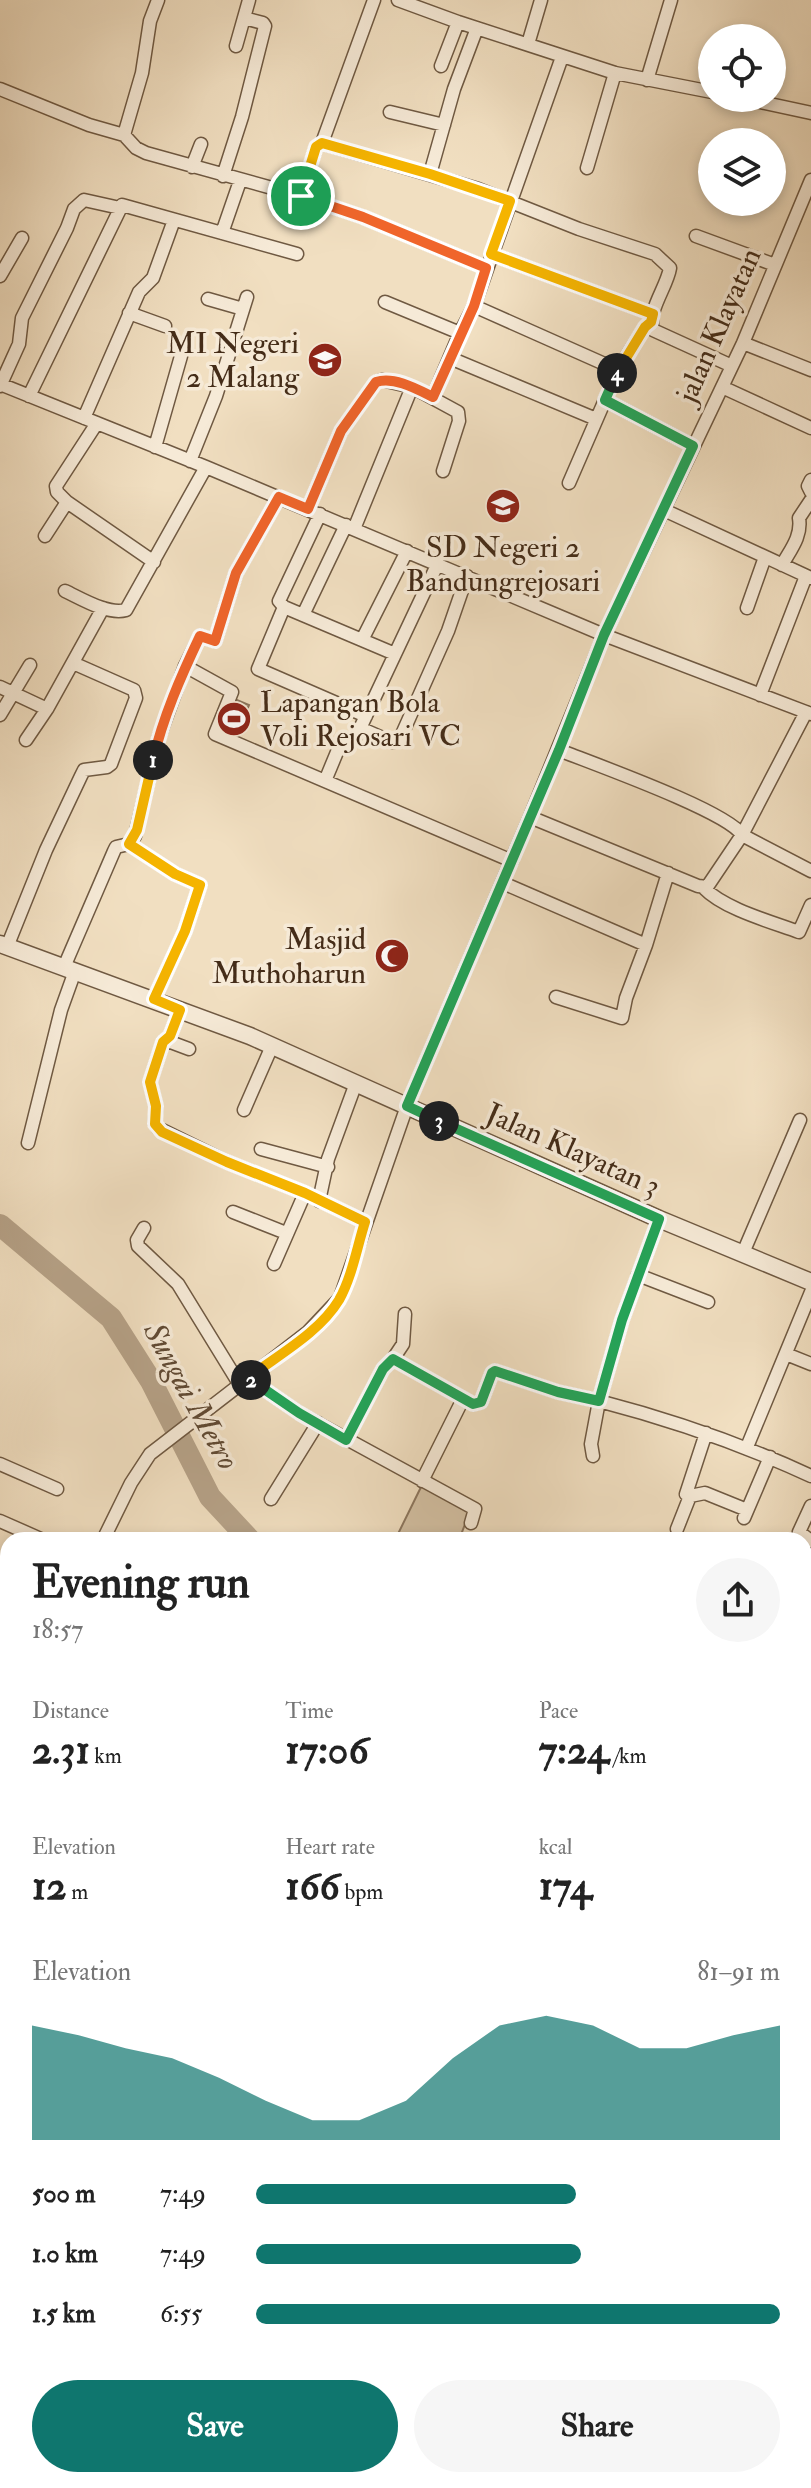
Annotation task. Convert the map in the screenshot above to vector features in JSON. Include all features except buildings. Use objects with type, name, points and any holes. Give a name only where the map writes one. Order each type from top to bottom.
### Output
[{"type":"street","points":[[124,135],[142,73],[150,21],[158,0]]},
{"type":"street","points":[[236,46],[249,0]]},
{"type":"street","points":[[301,196],[316,147],[322,143],[374,0]]},
{"type":"street","points":[[398,0],[436,6],[458,22],[615,73],[698,89]]},
{"type":"street","points":[[528,44],[541,0]]},
{"type":"street","points":[[647,80],[671,0]]},
{"type":"street","points":[[223,176],[265,26],[244,18]]},
{"type":"street","points":[[441,66],[458,22]]},
{"type":"street","points":[[430,174],[454,89],[477,28]]},
{"type":"street","points":[[433,397],[474,306],[562,57]]},
{"type":"street","points":[[587,168],[615,73]]},
{"type":"street","points":[[0,89],[89,125],[124,135],[136,148],[146,153],[301,196],[363,217],[486,268]]},
{"type":"street","points":[[786,108],[811,113]]},
{"type":"street","points":[[390,112],[444,125]]},
{"type":"street","points":[[322,143],[510,201],[579,229],[648,251],[665,261],[670,268],[668,277],[652,318],[618,370],[569,483]]},
{"type":"street","points":[[192,167],[201,144]]},
{"type":"street","points":[[222,233],[240,181]]},
{"type":"street","name":"jalan Klayatan","points":[[107,1532],[131,1483],[157,1448],[308,1332],[335,1306],[345,1287],[407,1106],[559,750],[604,635],[743,343],[811,182]]},
{"type":"street","points":[[120,208],[84,200],[74,209],[22,318],[19,344],[0,385],[279,497],[604,635],[809,713],[742,835],[704,888]]},
{"type":"street","points":[[29,396],[120,208],[125,205],[297,254]]},
{"type":"street","points":[[84,418],[139,292],[153,278],[174,220]]},
{"type":"street","points":[[696,236],[775,265]]},
{"type":"street","points":[[0,276],[22,238]]},
{"type":"street","points":[[491,254],[652,318]]},
{"type":"street","points":[[190,461],[216,396],[245,303],[208,299]]},
{"type":"street","points":[[385,302],[460,333]]},
{"type":"street","points":[[474,306],[618,370]]},
{"type":"street","points":[[129,313],[165,326]]},
{"type":"street","points":[[652,318],[653,330],[732,366]]},
{"type":"street","points":[[743,343],[811,370]]},
{"type":"street","points":[[155,447],[181,356]]},
{"type":"street","points":[[450,358],[596,419]]},
{"type":"street","points":[[395,654],[284,607],[279,601],[341,431],[376,382],[382,380],[412,387],[455,408],[460,416],[443,471]]},
{"type":"street","points":[[303,615],[350,527],[412,387]]},
{"type":"street","points":[[722,387],[811,428]]},
{"type":"street","points":[[605,400],[693,446]]},
{"type":"street","points":[[97,423],[56,486],[57,492],[154,562]]},
{"type":"street","points":[[65,591],[103,608],[120,612],[126,610],[206,467]]},
{"type":"street","points":[[811,480],[808,486],[811,492]]},
{"type":"street","points":[[129,844],[137,830],[159,737],[185,666],[200,636],[215,641],[236,573],[279,497]]},
{"type":"street","points":[[782,565],[799,536],[799,518],[811,500]]},
{"type":"street","points":[[45,536],[67,502]]},
{"type":"street","points":[[664,510],[808,577],[760,695]]},
{"type":"street","points":[[362,640],[407,551]]},
{"type":"street","points":[[747,608],[765,557]]},
{"type":"street","points":[[325,781],[342,740],[353,741],[363,722],[438,563]]},
{"type":"street","points":[[284,607],[258,669],[363,722],[392,742],[399,741],[448,631],[467,576]]},
{"type":"street","points":[[26,740],[47,709],[103,608]]},
{"type":"street","points":[[4,945],[83,772],[111,764],[136,698],[134,690],[73,663]]},
{"type":"street","points":[[0,715],[30,665]]},
{"type":"street","points":[[185,666],[232,692],[215,734],[512,861]]},
{"type":"street","points":[[0,687],[47,709]]},
{"type":"street","points":[[559,750],[634,778],[706,812],[742,835],[811,871]]},
{"type":"street","points":[[530,817],[704,888],[750,914],[799,932],[811,905]]},
{"type":"street","points":[[28,1143],[69,969],[114,851],[116,847],[129,844],[175,874],[200,885],[185,931],[154,999]]},
{"type":"street","points":[[556,997],[622,1018],[668,873]]},
{"type":"street","points":[[503,883],[646,945]]},
{"type":"street","name":"Jalan Klayatan 3","points":[[4,945],[272,1046],[811,1284]]},
{"type":"street","points":[[180,1010],[150,1082],[158,1128],[227,1162],[305,1193],[365,1222]]},
{"type":"street","points":[[165,1040],[189,1049]]},
{"type":"street","points":[[244,1110],[272,1046]]},
{"type":"street","points":[[319,1201],[328,1159],[356,1083]]},
{"type":"street","points":[[743,1253],[800,1120]]},
{"type":"street","points":[[261,1149],[328,1167]]},
{"type":"street","points":[[274,1264],[305,1193]]},
{"type":"street","points":[[233,1212],[286,1233]]},
{"type":"street","points":[[593,1456],[591,1444],[599,1401],[622,1320],[659,1219]]},
{"type":"street","points":[[144,1228],[137,1240],[138,1246],[178,1284],[244,1382],[475,1509],[471,1523]]},
{"type":"street","points":[[638,1275],[708,1302]]},
{"type":"street","points":[[747,1447],[811,1284]]},
{"type":"street","points":[[346,1440],[383,1369],[403,1344],[405,1314]]},
{"type":"street","points":[[786,1354],[811,1364]]},
{"type":"street","points":[[393,1359],[473,1404],[481,1403],[495,1371],[706,1433],[747,1447],[811,1476]]},
{"type":"street","points":[[422,1481],[463,1399]]},
{"type":"street","points":[[271,1499],[318,1423]]},
{"type":"street","points":[[690,1496],[686,1494],[706,1433]]},
{"type":"street","points":[[690,1496],[705,1493],[745,1514],[770,1457]]},
{"type":"street","points":[[0,1464],[57,1489]]},
{"type":"street","points":[[677,1529],[690,1496]]},
{"type":"street","points":[[799,1532],[811,1506]]},
{"type":"street","points":[[0,1521],[25,1532]]},
{"type":"shaded area","name":"Lapangan Bola Voli Rejosari VC","points":[[232,698],[249,705],[235,739],[218,732]]},
{"type":"shaded area","points":[[423,1483],[470,1511],[462,1532],[399,1532]]},
{"type":"waterway","name":"Sungai Metro","points":[[0,1225],[111,1318],[151,1381],[210,1497],[243,1532]]},
{"type":"place","name":"MI Negeri 2 Malang","points":[[325,360]]},
{"type":"place","name":"SD Negeri 2 Bandungrejosari","points":[[503,506]]},
{"type":"place","name":"Lapangan Bola Voli Rejosari VC","points":[[234,719]]},
{"type":"place","name":"Masjid Muthoharun","points":[[392,956]]},
{"type":"route","points":[[322,143],[510,201],[491,254],[653,314],[651,322],[618,370],[605,400],[693,446],[604,635],[559,750],[407,1106],[659,1219],[622,1320],[599,1401],[558,1392],[495,1371],[481,1402],[473,1404],[393,1359],[383,1369],[346,1440],[248,1378],[308,1332],[335,1306],[345,1287],[365,1222],[162,1132],[155,1124],[156,1106],[150,1082],[163,1042],[170,1036],[180,1010],[154,999],[185,931],[200,885],[175,874],[129,844],[137,830],[159,737],[185,666],[200,636],[215,641],[236,573],[279,497],[308,509],[341,431],[376,382],[382,380],[412,387],[433,397],[474,306],[486,268],[363,217],[301,196],[316,147],[322,143]]}]
